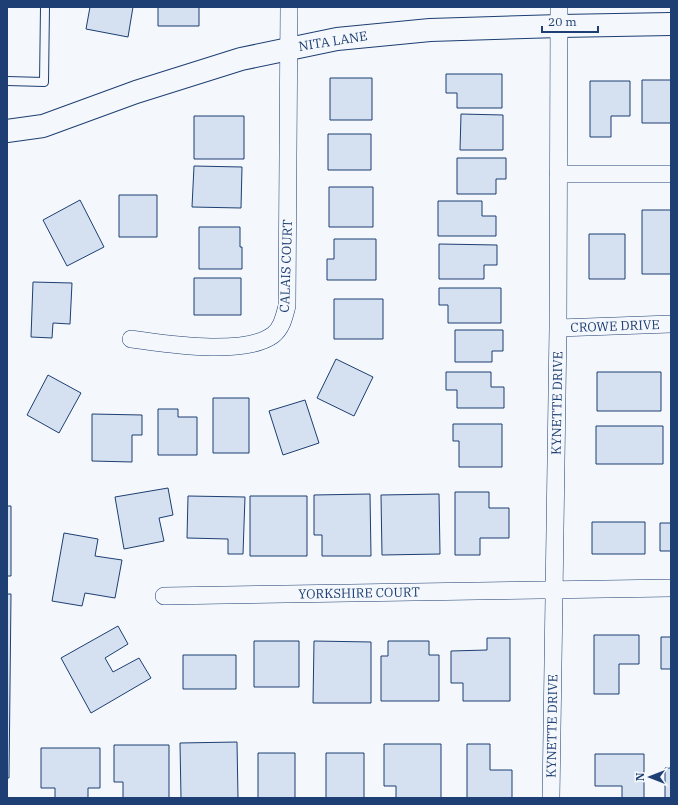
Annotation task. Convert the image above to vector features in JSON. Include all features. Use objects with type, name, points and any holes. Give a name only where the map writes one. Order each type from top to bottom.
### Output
[{"type":"street","name":"CALAIS COURT","points":[[131,339],[165,344],[228,348],[257,343],[273,335],[283,322],[286,306],[289,7]]},
{"type":"street","name":"NITA LANE","points":[[7,131],[43,126],[136,92],[241,60],[289,48],[337,39],[559,16],[671,24]]},
{"type":"street","name":"KYNETTE DRIVE","points":[[551,798],[558,328],[559,16]]},
{"type":"street","points":[[558,174],[671,174]]},
{"type":"street","name":"CROWE DRIVE","points":[[558,328],[671,324]]},
{"type":"street","name":"YORKSHIRE COURT","points":[[164,596],[671,588]]},
{"type":"lane","points":[[7,81],[44,82],[45,7]]},
{"type":"building","points":[[90,7],[133,7],[128,37],[86,29]]},
{"type":"building","points":[[158,7],[199,7],[199,26],[158,26]]},
{"type":"building","points":[[446,74],[502,74],[502,108],[457,108],[457,93],[446,93]]},
{"type":"building","points":[[330,78],[372,78],[372,120],[330,120]]},
{"type":"building","points":[[642,80],[671,80],[671,123],[642,123]]},
{"type":"building","points":[[590,81],[630,81],[630,116],[611,116],[611,137],[590,137]]},
{"type":"building","points":[[461,114],[503,115],[503,150],[460,150]]},
{"type":"building","points":[[194,116],[244,116],[244,159],[194,159]]},
{"type":"building","points":[[328,134],[371,134],[371,170],[328,170]]},
{"type":"building","points":[[457,158],[506,158],[506,179],[496,179],[496,194],[457,194]]},
{"type":"building","points":[[194,166],[242,167],[241,208],[192,207]]},
{"type":"building","points":[[329,187],[373,187],[373,227],[329,227]]},
{"type":"building","points":[[119,195],[157,195],[157,237],[119,237]]},
{"type":"building","points":[[80,200],[104,247],[67,266],[43,220]]},
{"type":"building","points":[[438,201],[482,201],[482,216],[496,216],[496,236],[438,236]]},
{"type":"building","points":[[642,210],[671,210],[671,274],[642,274]]},
{"type":"building","points":[[199,227],[240,227],[242,269],[199,269]]},
{"type":"building","points":[[589,234],[625,234],[625,279],[589,279]]},
{"type":"building","points":[[334,239],[376,239],[376,280],[327,280],[327,259],[334,259]]},
{"type":"building","points":[[439,244],[497,245],[497,265],[484,265],[484,279],[439,279]]},
{"type":"building","points":[[194,278],[241,278],[241,315],[194,315]]},
{"type":"building","points":[[33,282],[72,283],[70,324],[53,323],[52,338],[31,337]]},
{"type":"building","points":[[439,288],[501,288],[501,323],[448,323],[448,305],[439,305]]},
{"type":"building","points":[[334,299],[383,299],[383,339],[334,339]]},
{"type":"building","points":[[455,330],[503,330],[503,351],[492,351],[492,362],[455,362]]},
{"type":"building","points":[[336,359],[373,377],[354,416],[317,398]]},
{"type":"building","points":[[446,372],[491,372],[491,387],[504,387],[504,408],[457,408],[457,390],[446,390]]},
{"type":"building","points":[[597,372],[661,372],[661,411],[597,411]]},
{"type":"building","points":[[48,375],[81,393],[59,433],[27,415]]},
{"type":"building","points":[[213,398],[249,398],[249,453],[213,453]]},
{"type":"building","points":[[305,400],[319,443],[283,455],[269,411]]},
{"type":"building","points":[[158,409],[178,409],[178,417],[197,417],[197,455],[158,455]]},
{"type":"building","points":[[92,414],[142,415],[142,435],[132,435],[132,462],[92,461]]},
{"type":"building","points":[[453,424],[502,424],[502,467],[459,467],[459,441],[453,441]]},
{"type":"building","points":[[596,426],[663,426],[663,464],[596,464]]},
{"type":"building","points":[[168,488],[173,515],[159,518],[164,541],[124,549],[115,497]]},
{"type":"building","points":[[455,492],[489,492],[489,508],[509,508],[509,538],[480,538],[480,555],[455,555]]},
{"type":"building","points":[[370,494],[371,556],[322,556],[322,535],[314,535],[314,495]]},
{"type":"building","points":[[439,494],[440,554],[382,555],[381,495]]},
{"type":"building","points":[[188,496],[245,497],[243,554],[228,554],[228,539],[187,538]]},
{"type":"building","points":[[250,496],[307,496],[307,556],[250,556]]},
{"type":"building","points":[[7,506],[11,506],[11,576],[7,576]]},
{"type":"building","points":[[592,522],[645,522],[645,554],[592,554]]},
{"type":"building","points":[[660,523],[671,523],[671,551],[660,551]]},
{"type":"building","points":[[64,533],[98,539],[95,556],[122,560],[115,598],[85,593],[82,606],[52,601]]},
{"type":"building","points":[[7,594],[11,594],[9,778],[7,778]]},
{"type":"building","points":[[118,626],[128,644],[105,658],[113,672],[139,658],[151,678],[91,713],[61,658]]},
{"type":"building","points":[[594,635],[639,635],[639,664],[619,664],[619,694],[594,694]]},
{"type":"building","points":[[661,637],[671,637],[671,669],[661,669]]},
{"type":"building","points":[[487,638],[510,638],[510,701],[463,701],[463,683],[451,683],[451,651],[487,650]]},
{"type":"building","points":[[254,641],[299,641],[299,687],[254,687]]},
{"type":"building","points":[[314,641],[371,642],[371,703],[313,703]]},
{"type":"building","points":[[388,641],[429,641],[429,655],[439,655],[439,701],[381,701],[381,656],[388,656]]},
{"type":"building","points":[[183,655],[236,655],[236,689],[183,689]]},
{"type":"building","points":[[237,742],[238,798],[181,798],[180,743]]},
{"type":"building","points":[[384,744],[441,744],[441,798],[396,798],[396,786],[384,786]]},
{"type":"building","points":[[467,744],[490,744],[490,770],[512,770],[512,798],[467,798]]},
{"type":"building","points":[[114,745],[169,745],[169,798],[123,798],[123,782],[114,782]]},
{"type":"building","points":[[41,748],[100,748],[100,788],[88,788],[88,798],[55,798],[55,788],[41,788]]},
{"type":"building","points":[[258,753],[295,753],[295,798],[258,798]]},
{"type":"building","points":[[326,753],[364,753],[364,798],[326,798]]},
{"type":"building","points":[[595,754],[644,754],[644,798],[622,798],[622,786],[595,786]]},
{"type":"building","points":[[665,768],[671,768],[671,798],[665,798]]}]
